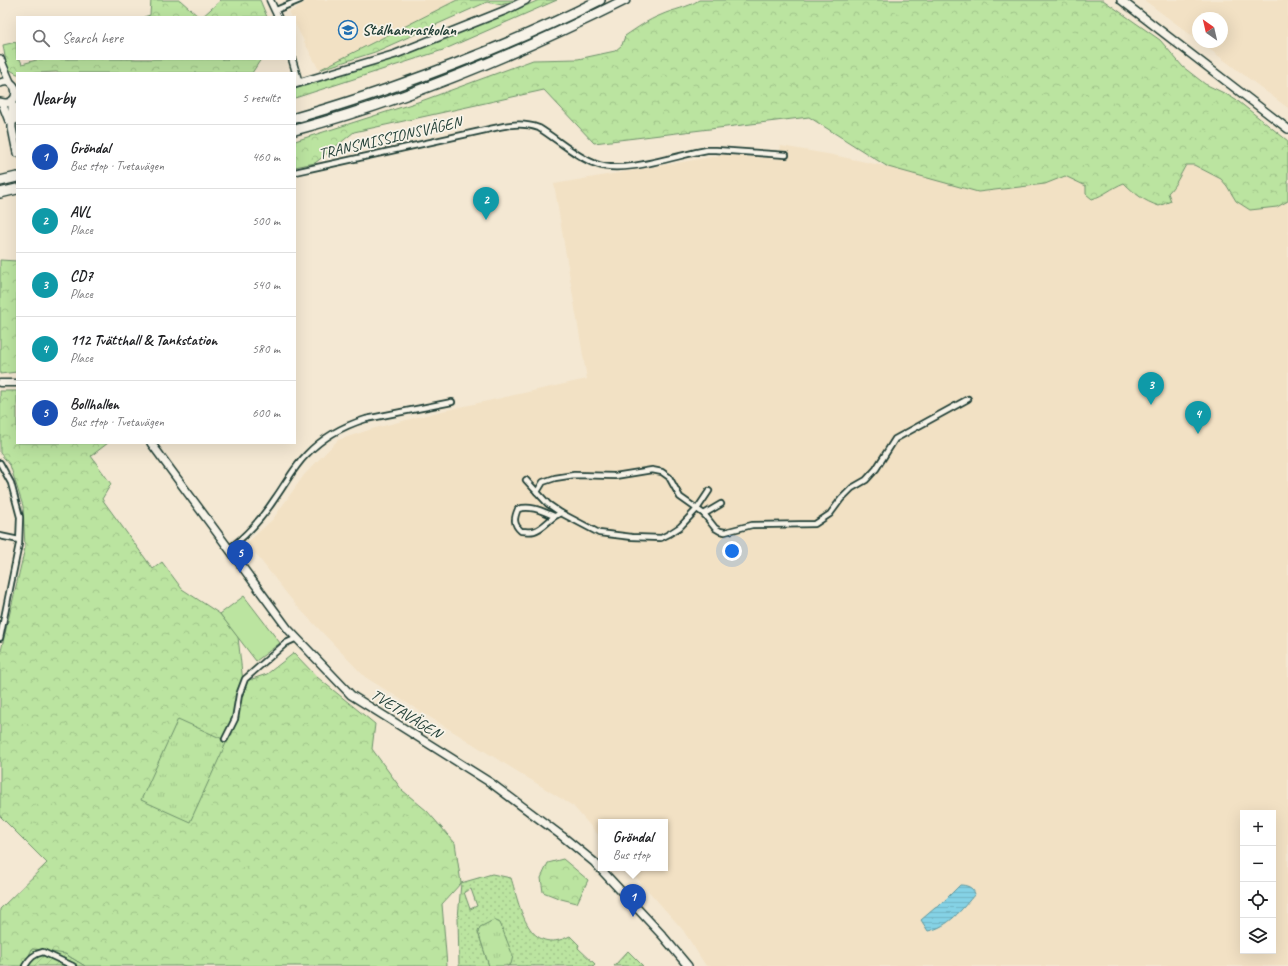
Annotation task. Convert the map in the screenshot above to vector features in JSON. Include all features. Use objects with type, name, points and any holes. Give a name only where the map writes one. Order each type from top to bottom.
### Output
[{"type":"highway","points":[[296,118],[367,96],[428,75],[502,45],[600,0]]},
{"type":"highway","points":[[296,130],[431,86],[506,56],[574,26],[625,0]]},
{"type":"highway","points":[[0,181],[16,177]]},
{"type":"highway","points":[[1,192],[16,189]]},
{"type":"main road","points":[[297,84],[396,54],[506,10],[526,0]]},
{"type":"main road","points":[[1121,0],[1288,129]]},
{"type":"main road","points":[[0,59],[16,90],[16,94],[12,101],[12,130]]},
{"type":"main road","points":[[0,83],[5,81],[13,84]]},
{"type":"main road","points":[[12,101],[1,103],[12,130],[16,148]]},
{"type":"main road","points":[[12,130],[16,112]]},
{"type":"main road","name":"TVETAVÄGEN","points":[[152,444],[284,624],[351,695],[491,783],[562,836],[598,868]]},
{"type":"main road","name":"TVETAVÄGEN","points":[[600,871],[662,935],[688,966]]},
{"type":"street","points":[[270,0],[278,16]]},
{"type":"street","points":[[276,10],[300,0]]},
{"type":"street","points":[[292,60],[295,72]]},
{"type":"street","name":"TRANSMISSIONSVÄGEN","points":[[296,172],[510,124],[530,125],[546,132],[595,164],[611,168],[640,165],[707,150],[786,155]]},
{"type":"street","points":[[0,383],[16,383]]},
{"type":"street","points":[[537,492],[542,482],[556,478],[574,475],[615,476],[652,470],[662,472],[669,477],[680,497],[704,514],[715,528],[725,532],[752,526],[815,524],[830,514],[841,499],[852,488],[866,480],[876,469],[895,439],[968,399]]},
{"type":"street","points":[[229,549],[254,526],[303,458],[315,446],[333,433],[366,419],[452,402]]},
{"type":"street","points":[[0,463],[11,483],[20,517],[19,540],[3,612],[0,638]]},
{"type":"street","points":[[526,480],[548,504],[561,513],[599,533],[632,537],[661,538],[680,527],[697,509],[709,492]]},
{"type":"street","points":[[704,514],[721,504]]},
{"type":"street","points":[[554,516],[536,508],[525,506],[518,509],[514,517],[516,526],[521,531],[533,531],[542,528],[554,516],[561,513]]},
{"type":"street","points":[[0,536],[19,540]]},
{"type":"street","points":[[225,740],[235,719],[239,695],[245,679],[286,643],[297,638]]},
{"type":"street","points":[[25,966],[31,957],[43,952],[73,966]]},
{"type":"shaded area","name":"Stålhamraskolan","points":[[308,0],[457,0],[319,70],[296,26],[296,16],[290,16],[289,13]]},
{"type":"shaded area","points":[[1144,0],[1288,0],[1288,108],[1208,48],[1228,48],[1228,12],[1192,12],[1192,36]]},
{"type":"shaded area","points":[[1188,143],[1288,188],[1288,966],[706,966],[683,930],[631,871],[668,871],[668,819],[598,819],[598,835],[573,806],[365,677],[295,604],[247,543],[273,519],[304,475],[338,440],[375,428],[442,411],[587,379],[554,184],[723,155],[778,159],[781,146],[889,167],[981,156],[1062,171],[1075,181],[1091,180]]},
{"type":"green space","points":[[151,0],[180,0],[198,16],[147,16],[150,15]]},
{"type":"green space","points":[[219,0],[260,0],[267,16],[203,16],[220,1]]},
{"type":"green space","points":[[457,0],[515,0],[502,5],[487,2],[375,52],[319,70]]},
{"type":"green space","points":[[539,0],[557,0],[443,50],[296,98],[296,89],[397,57]]},
{"type":"green space","points":[[699,0],[1103,0],[1160,40],[1183,67],[1205,84],[1239,102],[1288,141],[1288,201],[1277,207],[1250,210],[1236,201],[1221,179],[1194,165],[1186,165],[1176,183],[1168,193],[1171,201],[1159,206],[1140,197],[1124,183],[1101,196],[1092,199],[1086,194],[1086,186],[1065,176],[1045,184],[978,192],[888,167],[809,117],[594,143],[544,90],[354,132],[315,163],[296,167],[296,141],[424,100],[533,60],[578,59],[615,51],[622,45],[625,36],[643,24],[656,17],[690,5]]},
{"type":"green space","points":[[16,42],[16,60],[20,60],[22,64],[36,60],[260,60],[253,72],[16,72],[16,73],[7,68],[3,45]]},
{"type":"green space","points":[[0,260],[16,261],[16,372],[0,374]]},
{"type":"green space","points":[[0,391],[16,391],[16,444],[107,444],[91,456],[111,484],[102,499],[153,569],[162,562],[182,589],[220,614],[238,637],[243,682],[267,674],[294,653],[317,677],[375,724],[372,749],[402,790],[427,811],[455,843],[461,883],[442,904],[447,966],[85,966],[65,954],[24,966],[0,966],[0,909],[47,863],[0,816],[0,655],[25,548],[23,506],[10,465],[0,453]]},
{"type":"green space","points":[[244,596],[280,643],[256,661],[220,614]]},
{"type":"green space","points":[[178,719],[227,741],[190,822],[141,800]]},
{"type":"green space","points":[[563,859],[588,880],[577,903],[543,892],[541,878],[548,863]]},
{"type":"green space","points":[[492,874],[511,878],[523,915],[528,926],[535,935],[544,940],[556,941],[570,936],[579,945],[578,948],[595,964],[593,966],[507,966],[511,964],[478,932],[489,966],[459,966],[458,918],[461,883]],"holes":[[[471,889],[477,906],[470,909],[464,892]]]},
{"type":"green space","points":[[494,920],[500,923],[513,956],[511,964],[507,966],[489,966],[478,932],[480,927]]},
{"type":"green space","points":[[32,949],[65,954],[85,966],[24,966]]},
{"type":"green space","points":[[628,951],[643,966],[614,966]]},
{"type":"water","points":[[960,885],[969,887],[975,894],[949,921],[936,929],[928,931],[921,920],[939,906]]},
{"type":"place","name":"Stålhamraskolan","points":[[348,30]]},
{"type":"place","name":"AVL","points":[[486,220]]},
{"type":"place","name":"CD7","points":[[1151,405]]},
{"type":"place","name":"112 Tvätthall & Tankstation","points":[[1198,434]]},
{"type":"place","name":"Bollhallen","points":[[240,573]]},
{"type":"place","name":"Gröndal","points":[[633,917]]}]
